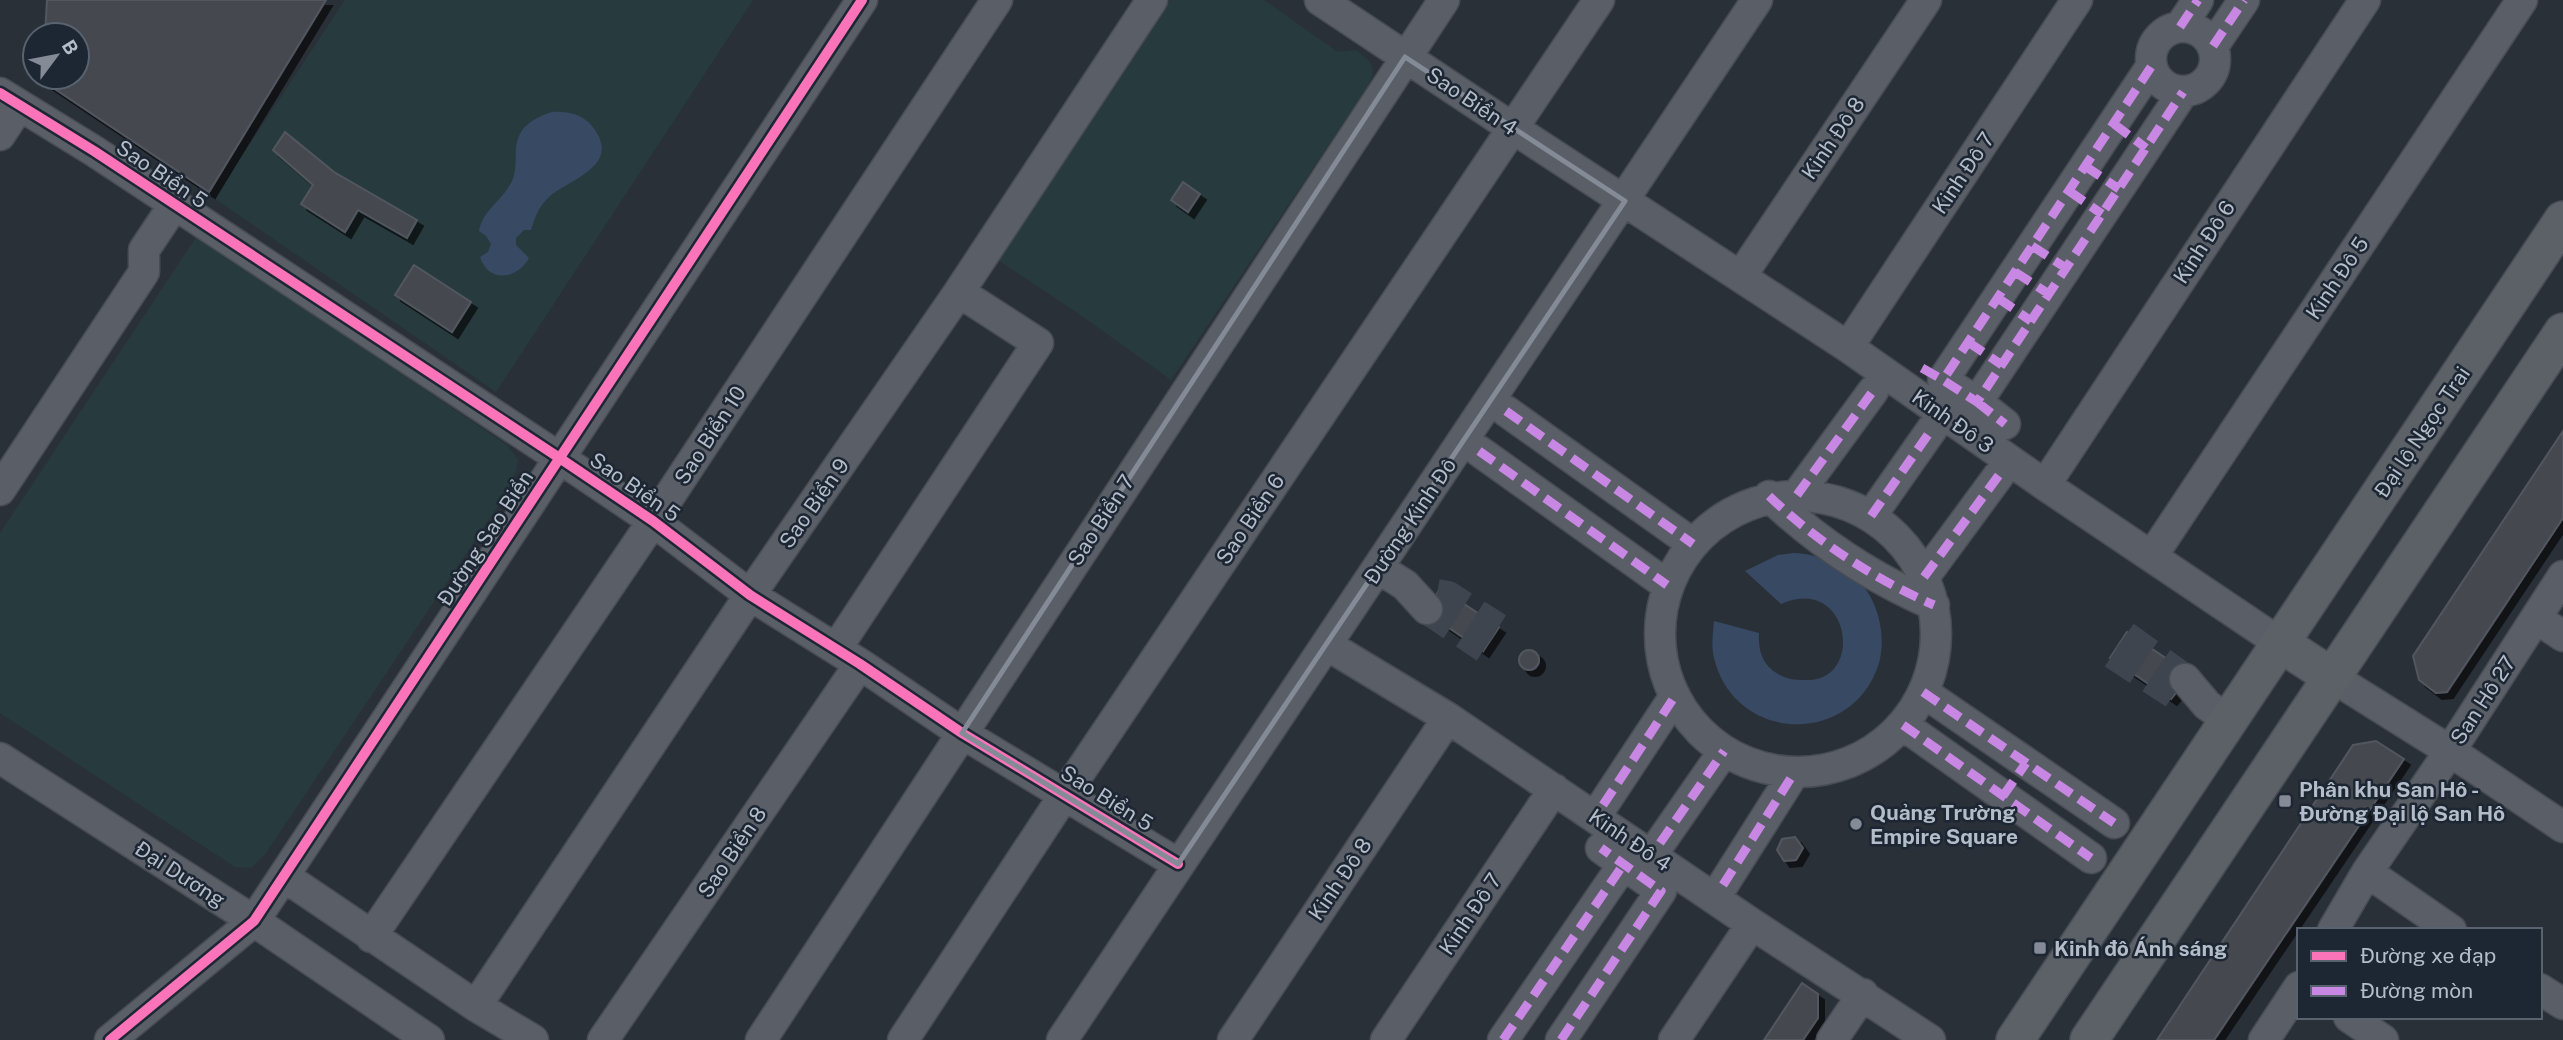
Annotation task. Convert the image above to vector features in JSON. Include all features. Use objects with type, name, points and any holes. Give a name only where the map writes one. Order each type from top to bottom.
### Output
[{"type":"main road","name":"Đại lộ Ngọc Trai","points":[[2015,1040],[2218,713],[2280,643],[2563,220]]},
{"type":"main road","points":[[2089,1040],[2563,332]]},
{"type":"main road","points":[[2280,643],[2332,677]]},
{"type":"street","name":"Đường Sao Biển","points":[[110,1040],[254,921],[862,0]]},
{"type":"street","name":"Sao Biển 10","points":[[371,937],[653,521],[997,0]]},
{"type":"street","name":"Sao Biển 9","points":[[476,1006],[750,595],[959,292],[1152,0]]},
{"type":"street","name":"Sao Biển 4","points":[[1320,0],[1625,201]]},
{"type":"street","name":"Sao Biển 7","points":[[761,1040],[1444,0]]},
{"type":"street","name":"Sao Biển 6","points":[[903,1040],[1065,793],[1514,130],[1599,0]]},
{"type":"street","name":"Đường Kinh Đô","points":[[1062,1040],[1757,0]]},
{"type":"street","name":"Kinh Đô 8","points":[[1741,276],[1926,0]]},
{"type":"street","name":"Kinh Đô 7","points":[[1848,347],[2077,0]]},
{"type":"street","points":[[2180,27],[2198,0]]},
{"type":"street","points":[[2213,46],[2244,0]]},
{"type":"street","name":"Kinh Đô 6","points":[[2045,485],[2365,0]]},
{"type":"street","name":"Kinh Đô 5","points":[[2152,556],[2522,0]]},
{"type":"street","points":[[2180,27],[2198,30],[2213,46],[2216,56],[2211,76],[2194,90],[2183,92],[2163,85],[2151,67],[2153,46],[2168,30],[2180,27]]},
{"type":"street","points":[[2005,424],[1933,374],[1968,342],[2151,67]]},
{"type":"street","points":[[1977,402],[2183,92]]},
{"type":"street","name":"Sao Biển 5","points":[[9,100],[94,151],[561,459],[653,521],[750,595],[848,656],[962,733],[1065,793],[1178,864]]},
{"type":"street","points":[[0,135],[9,100]]},
{"type":"street","points":[[2114,124],[2146,148]]},
{"type":"street","points":[[2085,166],[2119,189]]},
{"type":"street","points":[[2069,191],[2102,214]]},
{"type":"street","name":"Kinh Đô 3","points":[[1625,201],[1848,347],[2045,485],[2280,643]]},
{"type":"street","points":[[0,490],[144,272],[144,250],[174,205]]},
{"type":"street","points":[[2032,246],[2066,268]]},
{"type":"street","points":[[2015,272],[2049,294]]},
{"type":"street","name":"Sao Biển 8","points":[[603,1040],[848,656],[1038,343],[959,292]]},
{"type":"street","points":[[1998,298],[2031,321]]},
{"type":"street","points":[[1968,342],[2002,365]]},
{"type":"street","points":[[1783,496],[1873,391]]},
{"type":"street","points":[[1506,411],[1693,544]]},
{"type":"street","points":[[1871,516],[1932,429]]},
{"type":"street","points":[[1479,451],[1667,585]]},
{"type":"street","points":[[1929,591],[1999,475]]},
{"type":"street","points":[[1783,496],[1798,524],[1898,589],[1929,591]]},
{"type":"street","points":[[1783,496],[1838,501],[1871,516],[1900,540],[1929,591],[1937,642],[1930,678],[1916,709],[1895,734],[1865,756],[1831,769],[1794,773],[1758,767],[1724,751],[1696,727],[1675,696],[1663,661],[1660,624],[1663,593],[1680,561],[1693,544],[1730,513],[1783,496]]},
{"type":"street","points":[[1378,568],[1432,601]]},
{"type":"street","name":"San Hô 27","points":[[2334,928],[2367,872],[2450,751],[2563,576]]},
{"type":"street","points":[[2536,618],[2563,636]]},
{"type":"street","name":"Kinh Đô 4","points":[[1328,645],[1448,718],[1930,1040]]},
{"type":"street","points":[[2332,677],[2450,751],[2563,827]]},
{"type":"street","points":[[2179,687],[2218,713]]},
{"type":"street","points":[[1923,692],[2114,823]]},
{"type":"street","points":[[1602,805],[1675,696]]},
{"type":"street","name":"Kinh Đô 8","points":[[1233,1040],[1448,718]]},
{"type":"street","points":[[1903,725],[2091,858]]},
{"type":"street","points":[[1660,844],[1724,751]]},
{"type":"street","name":"Đại Dương","points":[[0,758],[254,921],[429,1040]]},
{"type":"street","points":[[2003,796],[2026,763]]},
{"type":"street","points":[[1723,885],[1794,773]]},
{"type":"street","name":"Kinh Đô 7","points":[[1386,1040],[1554,789]]},
{"type":"street","points":[[1503,1040],[1612,857],[1664,893],[1561,1040]]},
{"type":"street","points":[[2367,872],[2448,928]]},
{"type":"street","points":[[285,877],[371,937],[533,1040]]},
{"type":"street","points":[[1674,1040],[1752,923]]},
{"type":"street","points":[[2263,1040],[2297,990]]},
{"type":"street","points":[[2542,990],[2563,1004]]},
{"type":"street","points":[[1832,1040],[1863,994]]},
{"type":"street","points":[[2352,1019],[2383,1040]]},
{"type":"highlighted area","points":[[1405,57],[1625,201],[1178,864],[962,733]]},
{"type":"green space","points":[[345,0],[753,0],[496,392],[214,198]]},
{"type":"green space","points":[[1170,0],[1264,0],[1338,52],[1356,50],[1369,61],[1373,72],[1361,97],[1171,380],[998,260],[1101,96],[1110,92]]},
{"type":"green space","points":[[197,236],[507,445],[518,459],[516,472],[506,494],[266,853],[251,868],[235,867],[0,713],[0,533]]},
{"type":"water","points":[[552,112],[574,114],[588,122],[600,140],[602,151],[590,170],[546,200],[531,230],[524,230],[516,238],[516,245],[529,258],[524,265],[510,274],[496,275],[489,271],[480,257],[488,252],[491,244],[479,231],[481,224],[512,181],[520,134],[533,120]]},
{"type":"water","points":[[1794,553],[1827,560],[1856,578],[1874,604],[1882,637],[1879,663],[1865,690],[1845,710],[1821,721],[1795,724],[1769,720],[1745,707],[1726,686],[1714,658],[1712,644],[1714,621],[1759,633],[1760,651],[1765,662],[1784,677],[1804,680],[1824,677],[1836,665],[1842,650],[1842,632],[1835,615],[1823,603],[1805,599],[1781,604],[1745,571],[1778,555]]},
{"type":"building","points":[[47,0],[326,0],[209,192],[58,91],[91,91],[91,21],[46,21]]},
{"type":"building","points":[[285,132],[334,172],[417,220],[407,238],[358,210],[345,232],[301,204],[313,185],[273,150]]},
{"type":"building","points":[[1183,182],[1200,194],[1188,212],[1171,200]]},
{"type":"building","points":[[414,265],[471,302],[452,332],[395,295]]},
{"type":"building","points":[[2563,431],[2563,518],[2447,692],[2436,693],[2419,680],[2413,656]]},
{"type":"building","points":[[1440,588],[1499,627],[1483,651],[1439,621],[1444,606],[1437,594]]},
{"type":"building","points":[[2127,632],[2176,665],[2168,674],[2168,683],[2175,694],[2171,699],[2110,658]]},
{"type":"building","points":[[1529,650],[1536,653],[1539,660],[1536,667],[1529,670],[1522,667],[1519,660],[1522,653]]},
{"type":"building","points":[[2376,741],[2404,759],[2214,1040],[2157,1040],[2353,745]]},
{"type":"building","points":[[1795,837],[1803,848],[1796,860],[1784,861],[1777,850],[1782,839]]},
{"type":"building","points":[[1802,983],[1818,994],[1818,1018],[1803,1040],[1764,1040]]},
{"type":"tunnel","points":[[1437,594],[1448,596],[1498,628]]},
{"type":"tunnel","points":[[1427,609],[1485,648]]},
{"type":"tunnel","points":[[2125,636],[2185,679]]},
{"type":"tunnel","points":[[2113,654],[2174,694]]},
{"type":"marked path","points":[[2180,27],[2198,0]]},
{"type":"marked path","points":[[2213,46],[2244,0]]},
{"type":"marked path","points":[[2151,67],[1943,380],[1977,402],[2183,92]]},
{"type":"marked path","points":[[2114,124],[2146,148]]},
{"type":"marked path","points":[[2085,166],[2119,189]]},
{"type":"marked path","points":[[2069,191],[2102,214]]},
{"type":"marked path","points":[[2032,246],[2066,268]]},
{"type":"marked path","points":[[2015,272],[2049,294]]},
{"type":"marked path","points":[[1998,298],[2031,321]]},
{"type":"marked path","points":[[1968,342],[2002,365]]},
{"type":"marked path","points":[[1922,368],[1943,380]]},
{"type":"marked path","points":[[1797,495],[1873,391]]},
{"type":"marked path","points":[[1977,402],[2005,424]]},
{"type":"marked path","points":[[1506,411],[1693,544]]},
{"type":"marked path","points":[[1871,516],[1932,429]]},
{"type":"marked path","points":[[1479,451],[1667,585]]},
{"type":"marked path","points":[[1924,577],[1999,475]]},
{"type":"marked path","points":[[1769,496],[1787,513],[1847,558],[1934,605]]},
{"type":"marked path","points":[[1923,692],[2114,823]]},
{"type":"marked path","points":[[1603,805],[1675,696]]},
{"type":"marked path","points":[[1903,725],[2091,858]]},
{"type":"marked path","points":[[1660,843],[1724,751]]},
{"type":"marked path","points":[[2003,796],[2026,763]]},
{"type":"marked path","points":[[1723,885],[1794,773]]},
{"type":"marked path","points":[[1561,1040],[1661,891],[1601,848]]},
{"type":"marked path","points":[[1503,1040],[1623,865]]},
{"type":"cycle path","points":[[110,1040],[254,921],[862,0]]},
{"type":"cycle path","points":[[0,93],[94,151],[561,459],[653,521],[750,595],[860,664],[962,733],[1178,864]]},
{"type":"place","name":"Phân khu San Hô - Đường Đại lộ San Hô","points":[[2285,801]]},
{"type":"place","name":"Quảng Trường Empire Square","points":[[1856,824]]},
{"type":"place","name":"Kinh đô Ánh sáng","points":[[2040,948]]}]
